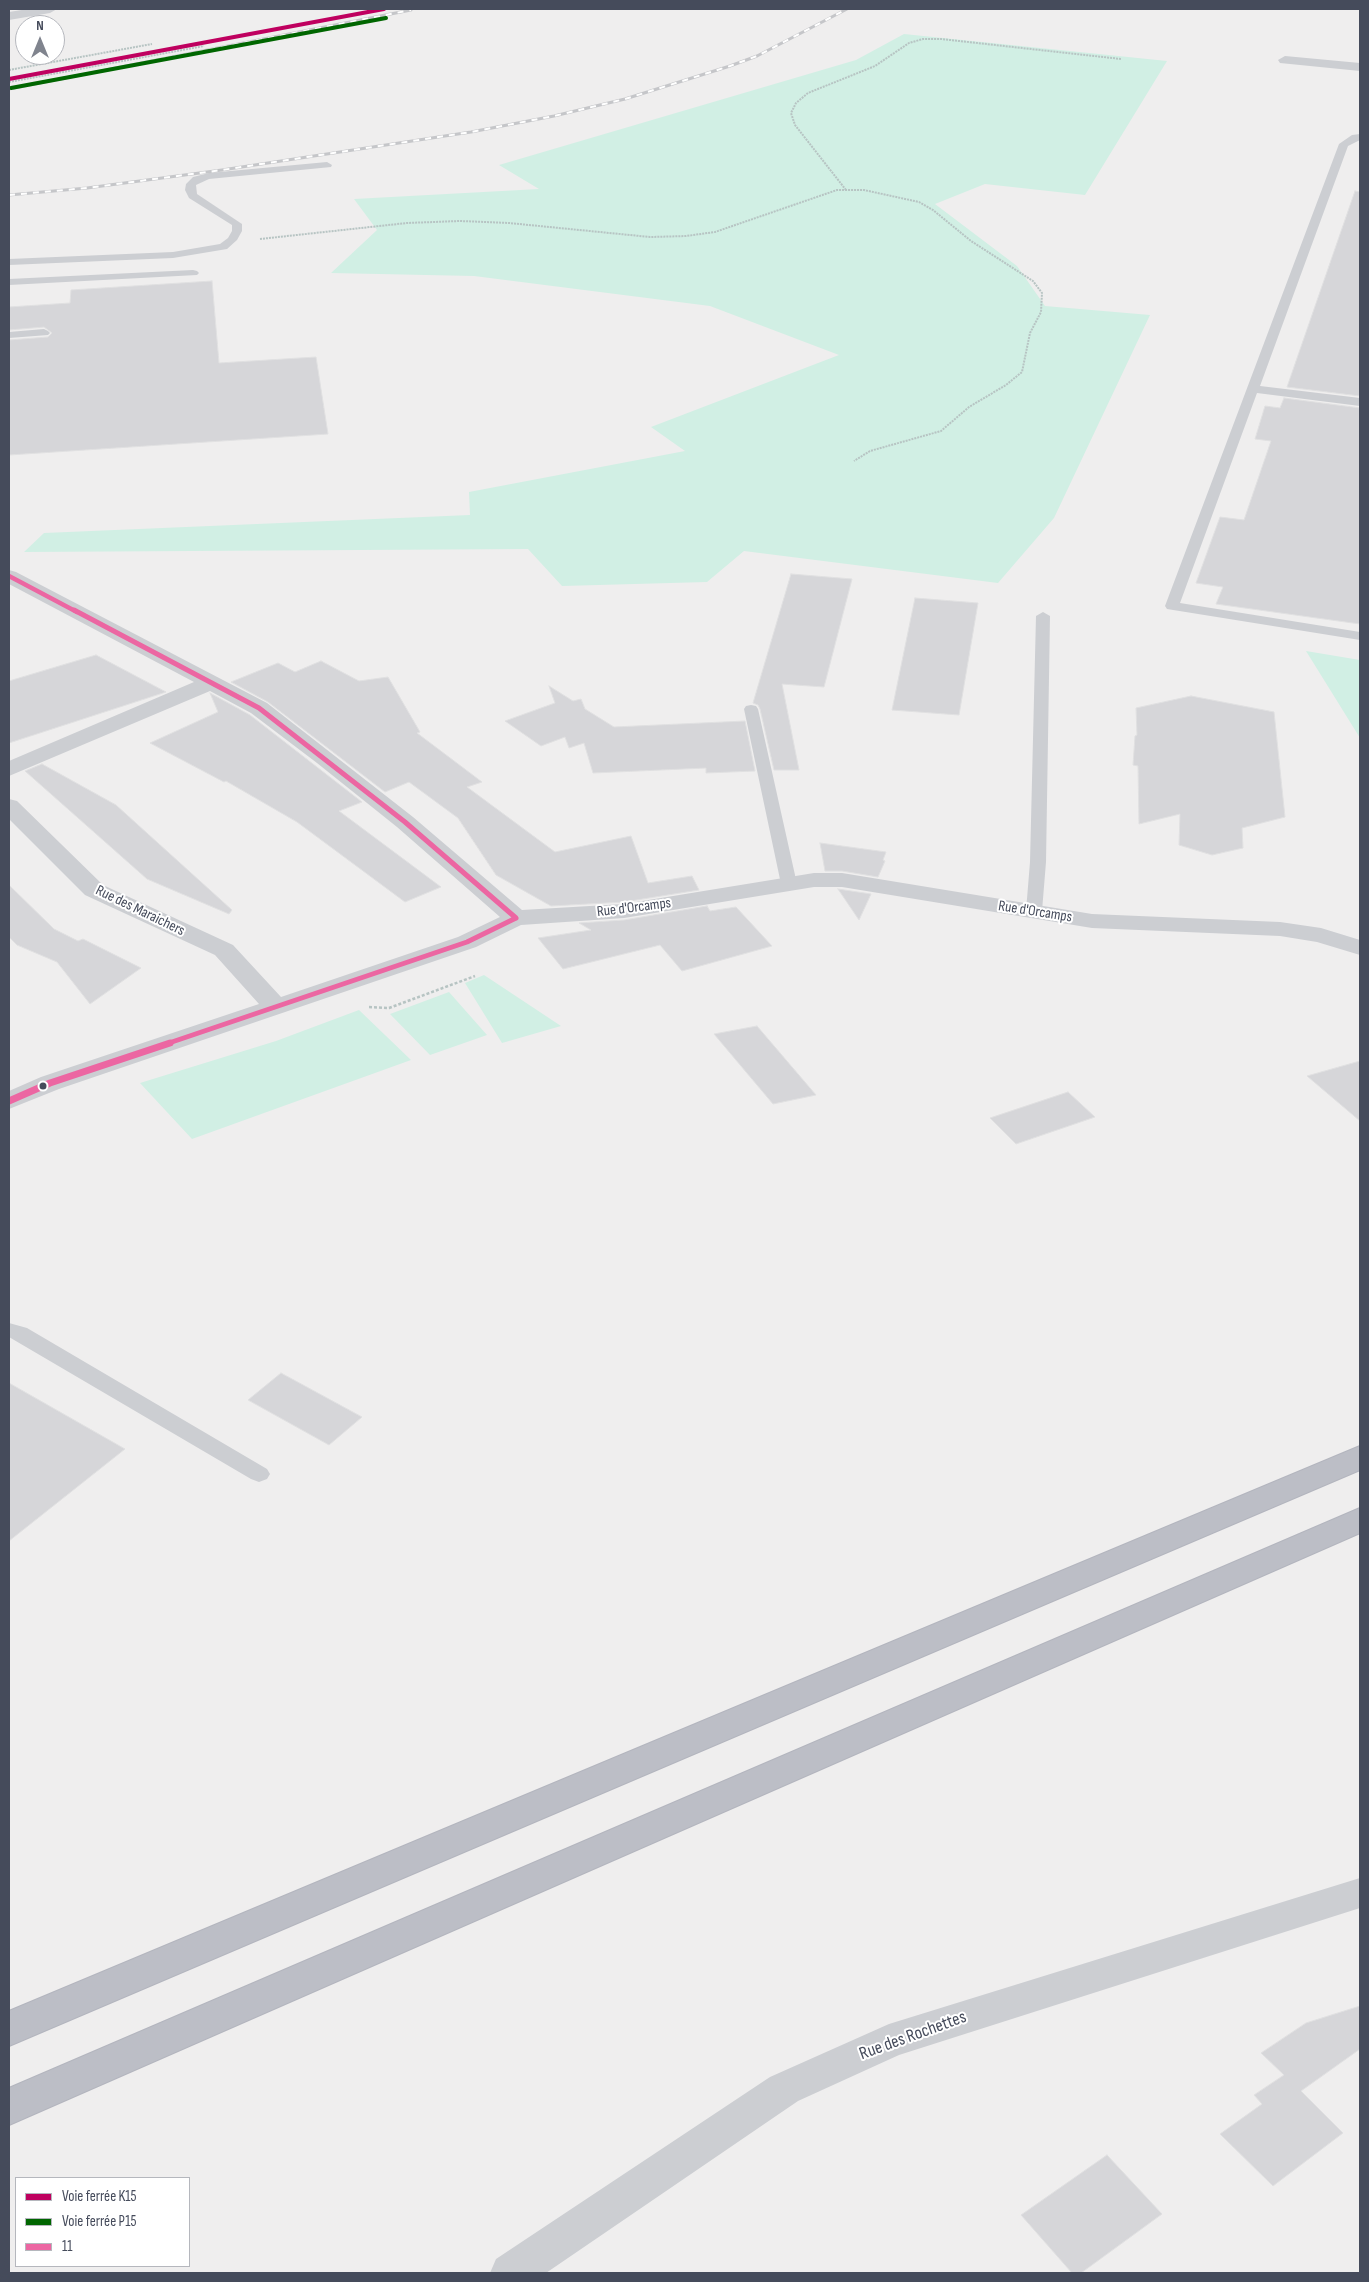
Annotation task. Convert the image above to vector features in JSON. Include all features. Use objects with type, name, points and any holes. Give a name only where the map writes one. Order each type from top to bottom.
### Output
[{"type":"highway","points":[[9,2028],[1360,1457]]},
{"type":"highway","points":[[9,2107],[1360,1520]]},
{"type":"street","points":[[9,16],[50,9]]},
{"type":"street","points":[[1285,60],[1360,67]]},
{"type":"street","points":[[9,576],[258,708],[325,758],[405,822],[516,918],[467,942],[50,1083],[9,1101]]},
{"type":"street","points":[[9,599],[38,591]]},
{"type":"street","points":[[9,769],[210,683]]},
{"type":"street","name":"Rue des Maraichers","points":[[9,806],[94,890],[224,950],[276,1007]]},
{"type":"street","name":"Rue d'Orcamps","points":[[516,918],[624,912],[814,880],[842,880],[1092,921],[1280,929],[1321,935],[1360,948]]},
{"type":"street","name":"Rue des Rochettes","points":[[511,2273],[784,2089],[889,2041],[1360,1893]]},
{"type":"lane","points":[[1360,137],[1356,137],[1344,144],[1172,606],[1360,636]]},
{"type":"lane","points":[[9,262],[173,255],[223,246],[232,240],[237,232],[237,224],[193,196],[190,190],[191,184],[198,179],[209,176],[327,165]]},
{"type":"lane","points":[[9,282],[193,273]]},
{"type":"lane","points":[[9,335],[44,333]]},
{"type":"lane","points":[[1252,389],[1360,402]]},
{"type":"lane","points":[[1034,912],[1038,862],[1042,616]]},
{"type":"lane","points":[[751,709],[789,884]]},
{"type":"lane","points":[[9,1330],[20,1333],[259,1474]]},
{"type":"path","points":[[846,190],[795,125],[791,113],[796,103],[808,93],[875,66],[909,43],[924,39],[941,39],[1121,59]]},
{"type":"path","points":[[9,70],[152,44]]},
{"type":"path","points":[[9,82],[204,46]]},
{"type":"path","points":[[232,240],[262,239],[407,223],[460,221],[509,223],[650,237],[686,236],[715,232],[756,219],[818,195],[846,190],[864,190],[919,202],[933,210],[970,241],[1033,281],[1042,293],[1041,312],[1030,333],[1022,372],[1006,385],[969,407],[941,432],[870,451],[854,461]]},
{"type":"green space","points":[[904,34],[1167,61],[1085,195],[985,184],[935,204],[1017,266],[1045,306],[1150,315],[1054,518],[998,583],[744,551],[707,582],[562,586],[528,549],[24,552],[44,533],[470,515],[469,492],[685,451],[651,427],[839,355],[710,306],[474,276],[331,273],[377,230],[354,199],[539,189],[499,165],[856,60]]},
{"type":"green space","points":[[1306,651],[1360,660],[1360,738]]},
{"type":"green space","points":[[484,975],[561,1026],[502,1043],[465,983]]},
{"type":"green space","points":[[449,992],[487,1035],[430,1055],[390,1014]]},
{"type":"green space","points":[[359,1010],[411,1060],[192,1139],[140,1083],[276,1041]]},
{"type":"building","points":[[1355,191],[1360,192],[1360,396],[1287,387]]},
{"type":"building","points":[[212,281],[219,363],[316,357],[328,434],[9,455],[9,340],[48,337],[52,333],[44,327],[9,330],[9,307],[70,303],[71,290]]},
{"type":"building","points":[[1284,398],[1360,408],[1360,624],[1216,604],[1223,587],[1196,583],[1220,517],[1244,520],[1271,441],[1255,439],[1265,406],[1280,408]]},
{"type":"building","points":[[791,574],[852,579],[824,687],[782,684],[799,770],[774,770],[760,709],[758,705],[753,703]]},
{"type":"building","points":[[915,598],[978,603],[959,715],[892,710]]},
{"type":"building","points":[[96,655],[166,692],[9,743],[9,681]]},
{"type":"building","points":[[321,661],[359,681],[388,677],[420,732],[417,733],[482,782],[467,787],[555,852],[631,836],[648,883],[692,876],[699,890],[624,902],[551,906],[496,875],[458,818],[409,782],[385,792],[268,702],[231,682],[278,663],[295,672]]},
{"type":"building","points":[[549,686],[573,701],[581,699],[585,709],[614,727],[745,721],[755,771],[706,773],[706,768],[593,773],[584,743],[569,748],[565,737],[541,746],[505,721],[555,703]]},
{"type":"building","points":[[210,693],[250,715],[362,802],[339,811],[441,887],[405,902],[297,822],[226,781],[224,782],[150,743],[218,712]]},
{"type":"building","points":[[1191,696],[1274,712],[1285,817],[1242,828],[1243,848],[1212,855],[1179,845],[1180,814],[1139,824],[1138,766],[1133,765],[1135,736],[1137,735],[1136,708]]},
{"type":"building","points":[[42,764],[116,805],[232,910],[229,914],[147,879],[25,771]]},
{"type":"building","points":[[820,843],[886,852],[883,860],[885,861],[878,877],[842,871],[825,871]]},
{"type":"building","points":[[9,885],[54,929],[78,941],[83,939],[141,968],[90,1004],[57,962],[17,945],[9,937]]},
{"type":"building","points":[[838,889],[871,894],[859,920]]},
{"type":"building","points":[[707,906],[710,911],[736,907],[772,946],[682,971],[660,945],[563,969],[538,938],[591,930],[579,923],[624,920]]},
{"type":"building","points":[[757,1026],[816,1095],[773,1104],[714,1034]]},
{"type":"building","points":[[1360,1061],[1360,1121],[1307,1076]]},
{"type":"building","points":[[1068,1092],[1095,1117],[1016,1144],[990,1118]]},
{"type":"building","points":[[281,1373],[362,1417],[329,1445],[248,1400]]},
{"type":"building","points":[[9,1383],[125,1449],[9,1541]]},
{"type":"building","points":[[1360,2006],[1360,2049],[1301,2091],[1343,2133],[1273,2186],[1220,2134],[1262,2104],[1254,2095],[1284,2075],[1261,2053],[1306,2023]]},
{"type":"building","points":[[1107,2155],[1162,2214],[1081,2273],[1072,2273],[1021,2215]]},
{"type":"railway","points":[[9,195],[87,188],[222,170],[471,132],[554,116],[625,99],[730,66],[757,56],[847,9]]},
{"type":"railway","points":[[9,89],[411,10]]},
{"type":"rail line","name":"K15","points":[[9,79],[384,9]]},
{"type":"rail line","name":"P15","points":[[11,88],[386,18]]},
{"type":"transit line","name":"11","points":[[9,576],[259,708],[405,822],[516,918]]},
{"type":"transit line","name":"11","points":[[9,1101],[50,1083],[467,942],[516,918]]}]
